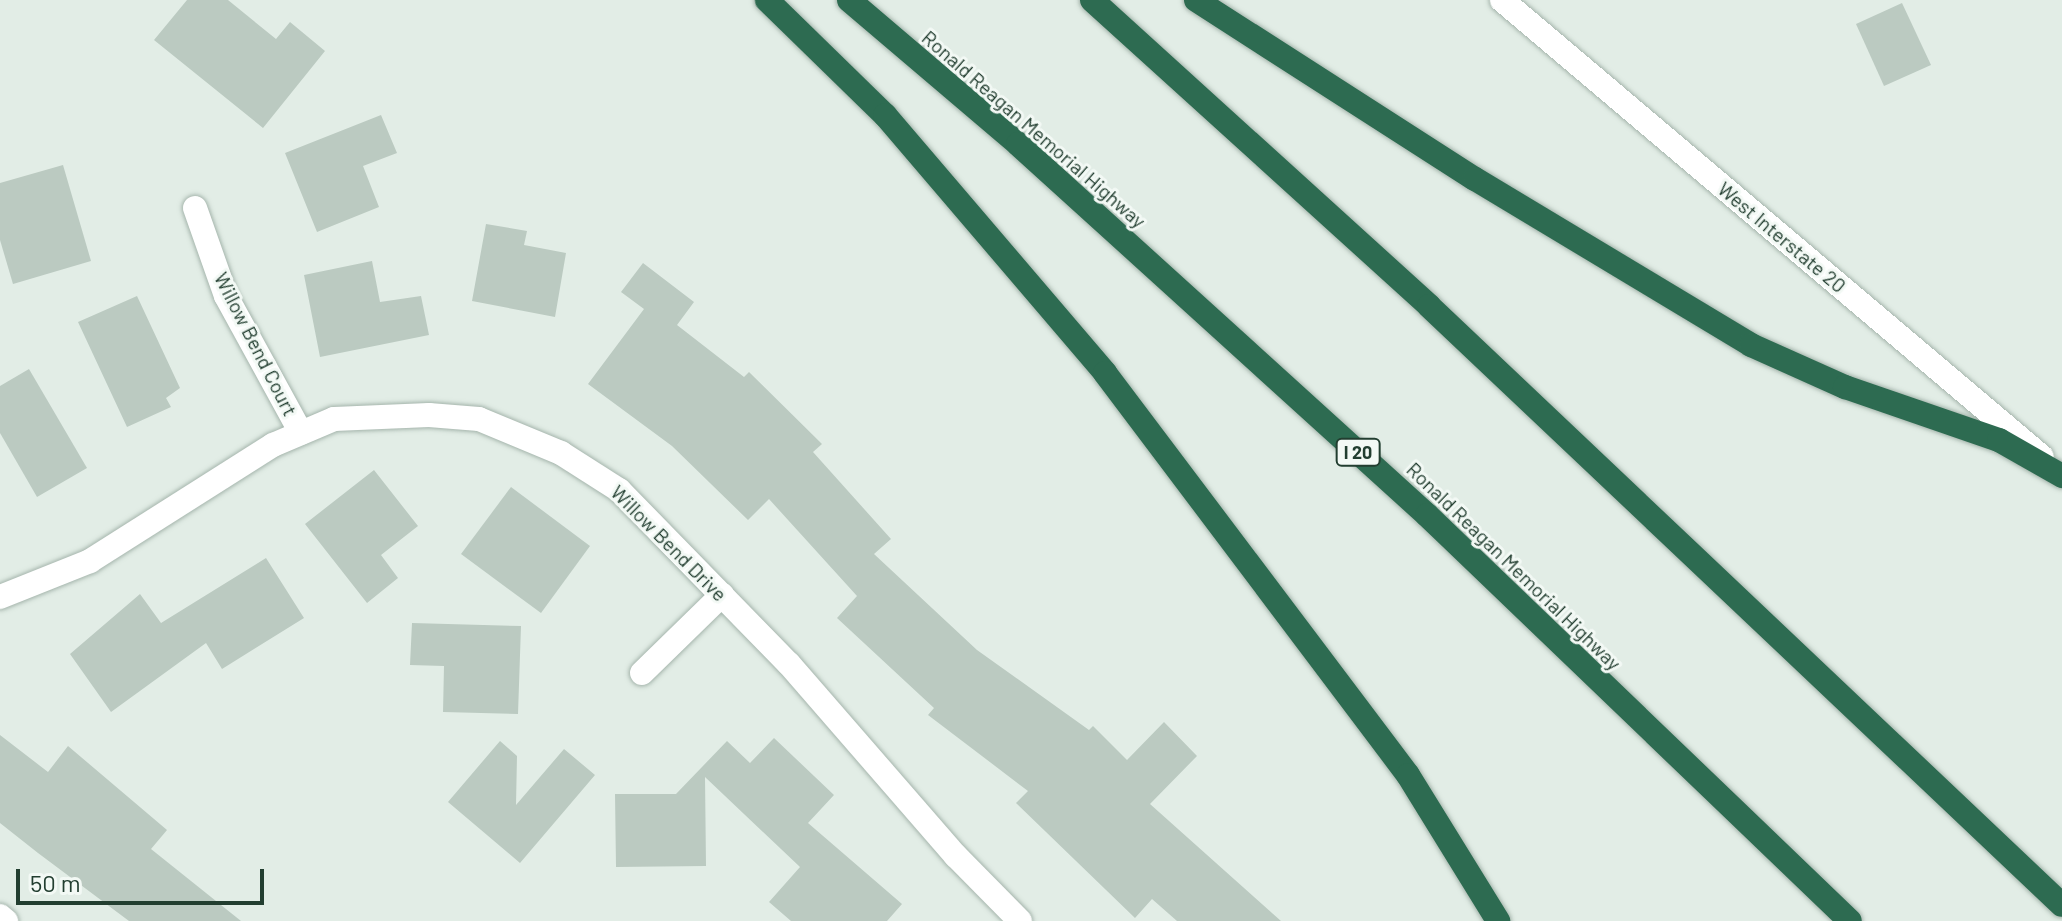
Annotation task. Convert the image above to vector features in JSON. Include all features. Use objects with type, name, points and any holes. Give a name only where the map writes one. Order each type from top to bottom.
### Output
[{"type":"highway","points":[[767,0],[885,115],[1105,373],[1408,775],[1498,921]]},
{"type":"highway","name":"Ronald Reagan Memorial Highway","points":[[849,0],[1018,144],[1427,515],[1850,921]]},
{"type":"highway","points":[[1092,0],[1429,306],[2062,905]]},
{"type":"highway","points":[[1196,0],[1475,179],[1751,345],[1845,387],[1999,440],[2062,475]]},
{"type":"street","name":"West Interstate 20","points":[[1502,0],[2062,475]]},
{"type":"street","name":"Willow Bend Court","points":[[195,208],[226,296],[301,433]]},
{"type":"street","name":"Willow Bend Drive","points":[[0,597],[90,561],[301,433],[334,419],[429,415],[479,419],[561,453],[619,490],[722,595],[1020,921]]},
{"type":"street","points":[[642,673],[722,595]]},
{"type":"street","points":[[0,916],[6,921]]},
{"type":"building","points":[[187,0],[228,0],[276,39],[290,22],[325,51],[263,128],[154,40]]},
{"type":"building","points":[[1902,3],[1931,65],[1884,86],[1856,24]]},
{"type":"building","points":[[381,115],[397,153],[363,166],[379,207],[317,232],[285,153]]},
{"type":"building","points":[[63,165],[91,261],[13,284],[0,240],[0,183]]},
{"type":"building","points":[[486,224],[527,231],[524,245],[566,253],[555,317],[472,301]]},
{"type":"building","points":[[372,261],[380,302],[421,296],[429,335],[320,357],[304,275]]},
{"type":"building","points":[[643,263],[694,302],[677,325],[744,377],[749,372],[822,444],[813,452],[891,539],[874,554],[977,650],[1089,730],[1093,726],[1127,760],[1164,722],[1197,756],[1150,804],[1281,921],[1177,921],[1152,899],[1135,918],[1016,803],[1028,791],[928,715],[934,708],[837,618],[857,596],[769,499],[748,520],[672,446],[588,384],[644,309],[621,292]]},
{"type":"building","points":[[137,296],[180,388],[166,398],[171,407],[127,427],[78,322]]},
{"type":"building","points":[[29,369],[87,468],[37,497],[0,433],[0,386]]},
{"type":"building","points":[[374,470],[418,526],[381,555],[398,578],[367,603],[305,524]]},
{"type":"building","points":[[511,487],[590,546],[541,613],[461,554]]},
{"type":"building","points":[[266,558],[304,618],[222,669],[206,643],[111,712],[70,654],[140,594],[161,623]]},
{"type":"building","points":[[412,623],[521,626],[518,714],[443,712],[444,666],[410,665]]},
{"type":"building","points":[[0,735],[48,772],[68,746],[167,830],[151,849],[241,921],[129,921],[38,853],[0,823]]},
{"type":"building","points":[[774,738],[834,795],[808,823],[902,904],[887,921],[791,921],[769,902],[800,867],[705,777],[706,866],[616,867],[615,794],[676,794],[727,741],[750,763]]},
{"type":"building","points":[[500,741],[517,756],[516,805],[564,749],[595,775],[520,863],[448,802]]}]
